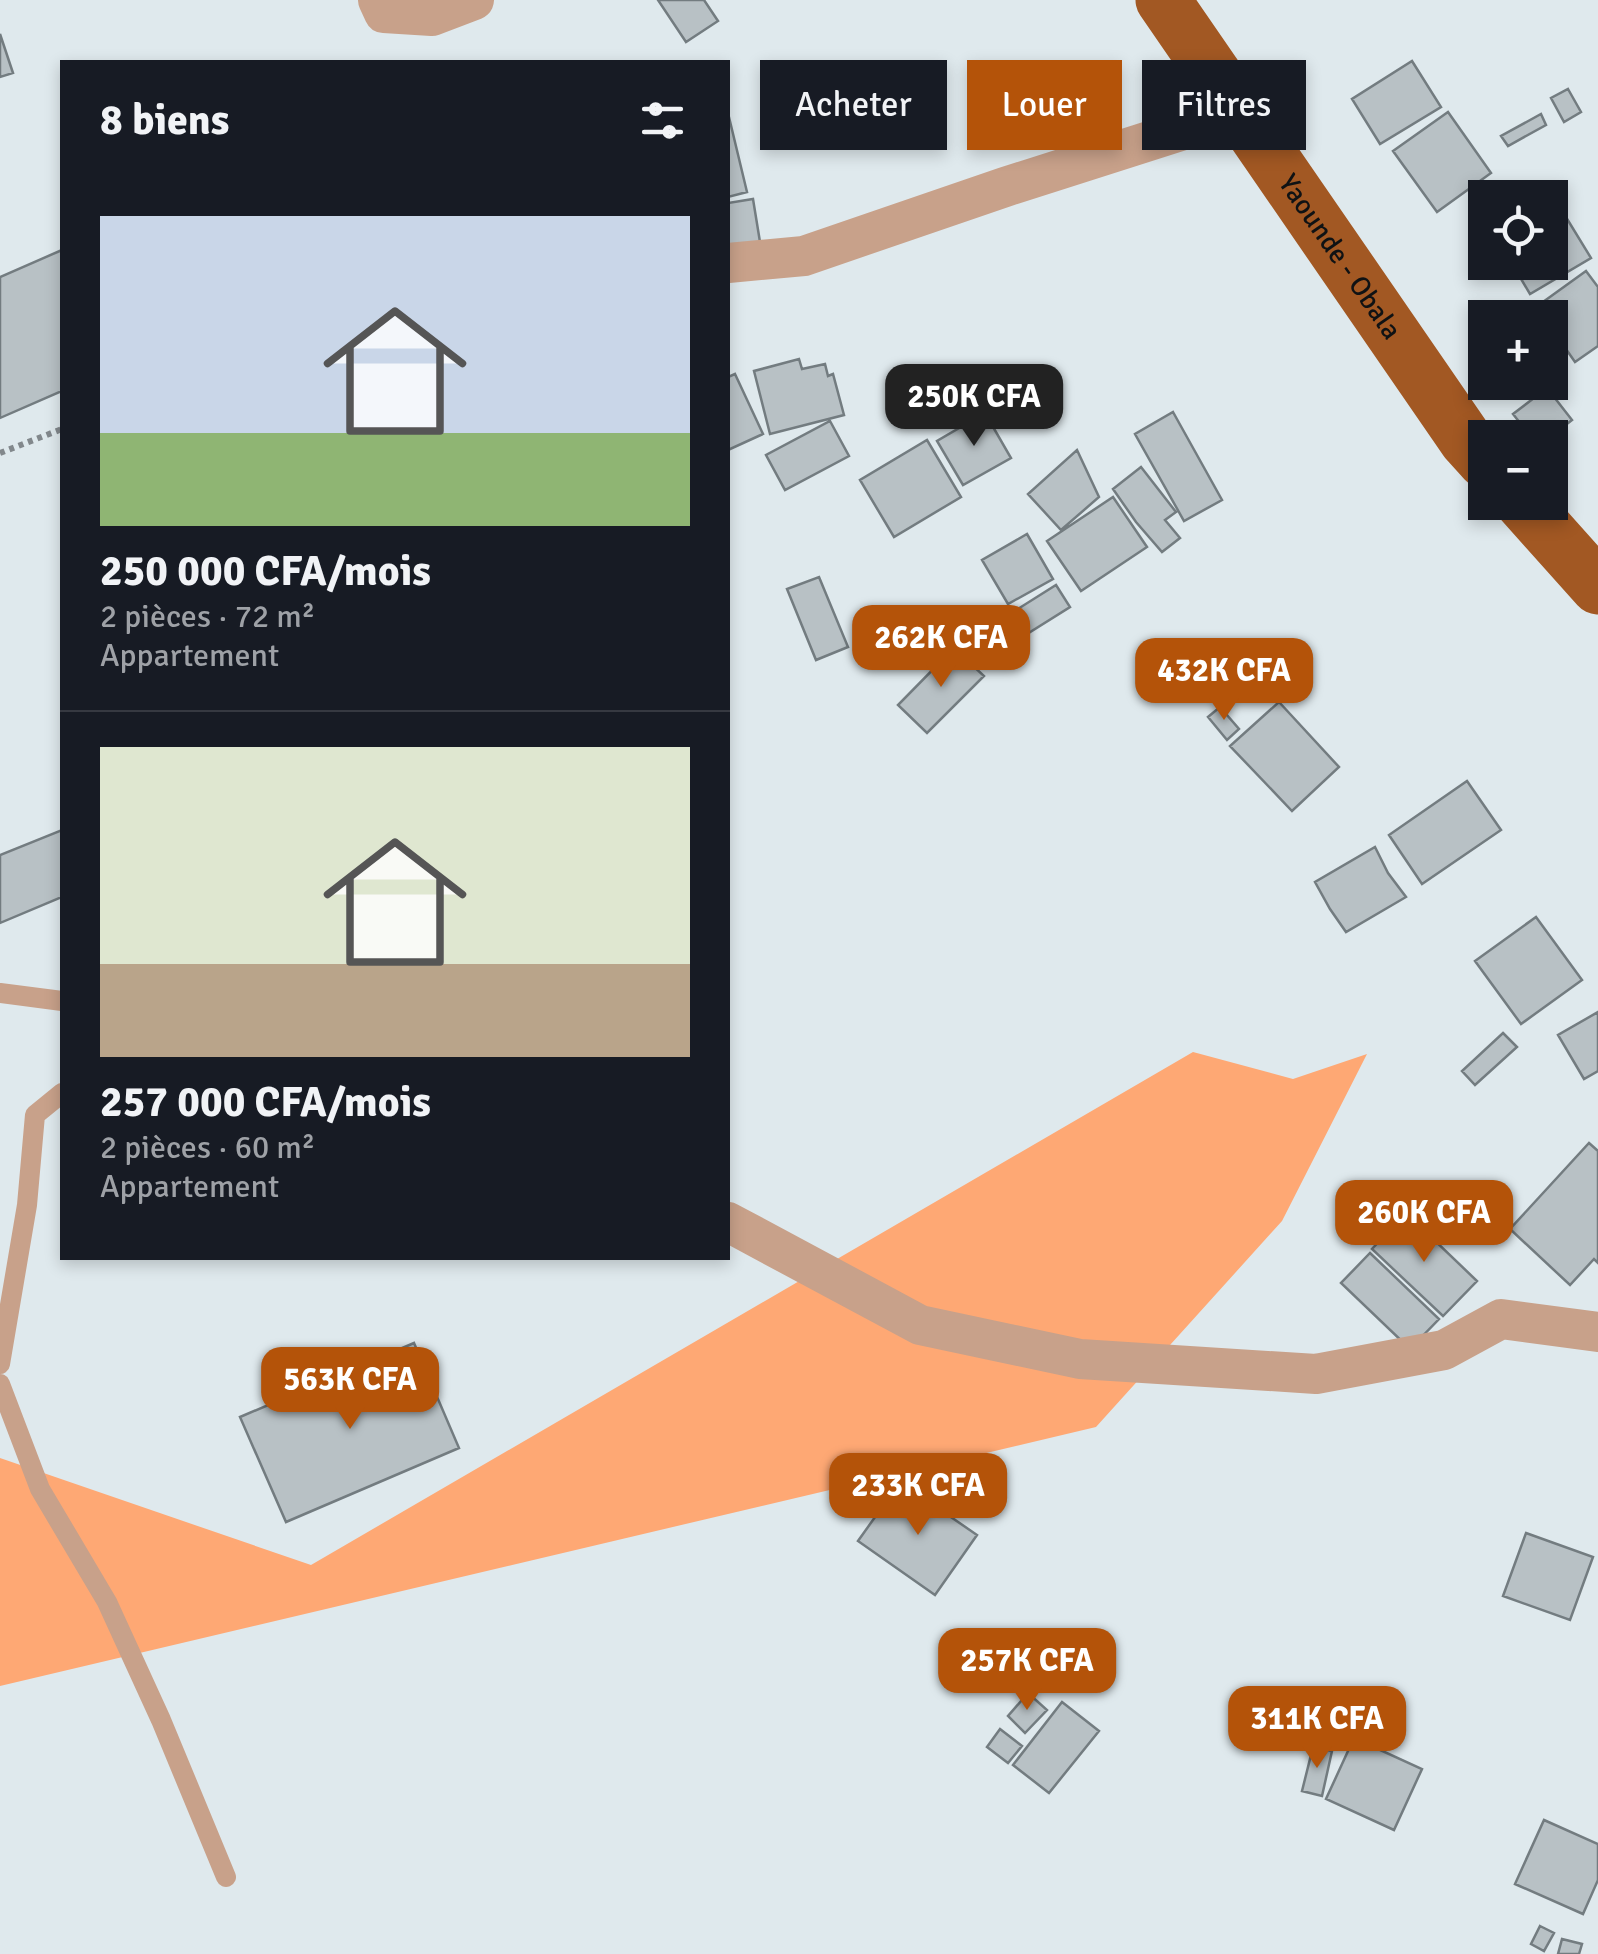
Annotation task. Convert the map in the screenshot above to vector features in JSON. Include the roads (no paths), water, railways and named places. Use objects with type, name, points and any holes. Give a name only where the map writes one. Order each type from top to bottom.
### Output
[{"type":"highway","name":"Yaounde - Obala","points":[[1163,0],[1204,60]]},
{"type":"highway","name":"Yaounde - Obala","points":[[1266,150],[1468,442]]},
{"type":"highway","points":[[1538,520],[1598,588]]},
{"type":"street","points":[[378,0],[384,13],[432,16],[474,0]]},
{"type":"street","points":[[730,263],[804,256],[1142,143]]},
{"type":"street","points":[[730,1223],[920,1325],[1080,1359],[1316,1374],[1444,1350],[1502,1319],[1598,1332]]},
{"type":"lane","points":[[0,993],[60,1001]]},
{"type":"lane","points":[[0,1364],[27,1206],[35,1115],[60,1095]]},
{"type":"lane","points":[[0,1384],[40,1489],[107,1602],[226,1877]]}]
